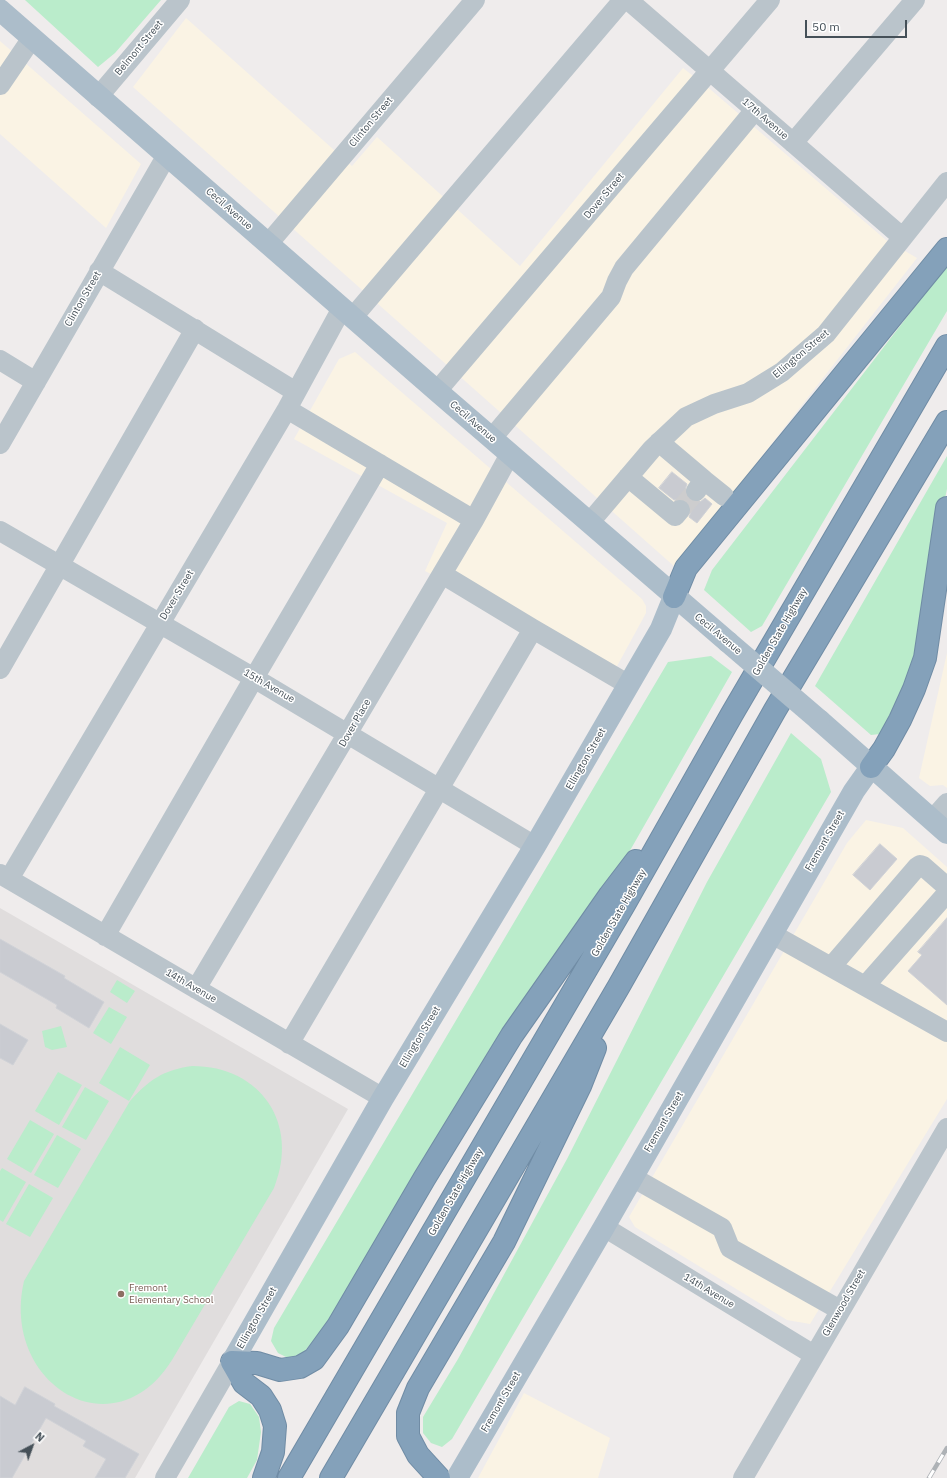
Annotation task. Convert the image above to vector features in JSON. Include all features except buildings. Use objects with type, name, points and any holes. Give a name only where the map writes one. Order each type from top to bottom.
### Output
[{"type":"highway","points":[[674,597],[686,568],[947,249]]},
{"type":"highway","name":"Golden State Highway","points":[[289,1478],[947,346]]},
{"type":"highway","points":[[332,1478],[619,986],[775,710],[947,422]]},
{"type":"highway","points":[[871,767],[884,749],[900,720],[914,689],[925,658],[947,508]]},
{"type":"highway","points":[[232,1362],[257,1363],[280,1370],[300,1367],[314,1359],[338,1326],[424,1179],[512,1035],[610,895],[684,800]]},
{"type":"highway","points":[[439,1478],[418,1455],[408,1436],[408,1413],[418,1388],[507,1235],[580,1086],[619,986]]},
{"type":"highway","points":[[232,1362],[244,1383],[261,1396],[270,1410],[275,1426],[273,1452],[264,1478]]},
{"type":"main road","name":"Cecil Avenue","points":[[0,10],[590,522],[674,597],[819,720],[940,827]]},
{"type":"main road","name":"Ellington Street","points":[[232,1362],[383,1098],[535,846],[661,629],[674,597]]},
{"type":"main road","name":"Fremont Street","points":[[457,1478],[604,1227],[854,792],[871,767]]},
{"type":"street","name":"Belmont Street","points":[[98,96],[180,0]]},
{"type":"street","name":"Clinton Street","points":[[268,244],[475,0]]},
{"type":"street","name":"Dover Street","points":[[4,877],[160,624],[292,400],[348,313],[623,0]]},
{"type":"street","name":"17th Avenue","points":[[628,0],[902,237]]},
{"type":"street","name":"Dover Street","points":[[438,391],[770,0]]},
{"type":"street","points":[[793,143],[915,0]]},
{"type":"street","points":[[0,84],[32,38]]},
{"type":"street","points":[[492,438],[611,297],[616,280],[624,268],[755,110]]},
{"type":"street","name":"Clinton Street","points":[[0,444],[167,155]]},
{"type":"street","name":"Ellington Street","points":[[590,522],[659,442],[686,417],[714,404],[748,393],[782,372],[826,334],[947,182]]},
{"type":"street","points":[[99,271],[195,330],[380,464],[474,520]]},
{"type":"street","points":[[0,669],[195,330]]},
{"type":"street","points":[[0,360],[36,382]]},
{"type":"street","points":[[659,442],[700,485],[724,496]]},
{"type":"street","name":"Dover Place","points":[[196,989],[349,734],[474,520],[510,454]]},
{"type":"street","points":[[105,936],[380,464]]},
{"type":"street","points":[[628,477],[675,516],[680,510]]},
{"type":"street","name":"15th Avenue","points":[[0,531],[60,564],[254,678],[535,846]]},
{"type":"street","points":[[442,574],[533,629],[629,684]]},
{"type":"street","points":[[290,1044],[533,629]]},
{"type":"street","points":[[940,827],[947,803]]},
{"type":"street","points":[[831,967],[917,867],[920,865],[923,866],[947,887]]},
{"type":"street","name":"14th Avenue","points":[[4,877],[383,1098]]},
{"type":"street","points":[[865,986],[947,893]]},
{"type":"street","points":[[772,934],[947,1032]]},
{"type":"street","name":"Glenwood Street","points":[[742,1478],[947,1128]]},
{"type":"street","points":[[632,1178],[722,1228],[730,1248],[840,1310]]},
{"type":"street","name":"14th Avenue","points":[[604,1227],[814,1355]]},
{"type":"street","name":"Ellington Street","points":[[165,1478],[232,1362]]},
{"type":"shaded area","points":[[186,18],[352,166],[377,137],[520,266],[683,68],[711,90],[886,240],[917,258],[675,567],[133,87]]},
{"type":"shaded area","points":[[0,41],[141,164],[106,228],[0,134]]},
{"type":"shaded area","points":[[355,352],[642,599],[646,606],[646,613],[616,668],[425,571],[447,523],[294,439],[339,359]]},
{"type":"shaded area","points":[[947,653],[947,788],[943,785],[930,786],[919,778]]},
{"type":"shaded area","points":[[866,820],[903,828],[947,867],[947,1099],[810,1324],[787,1320],[635,1227],[629,1217],[847,843]]},
{"type":"shaded area","name":"Fremont Elementary School","points":[[0,908],[348,1109],[135,1478],[0,1478]]},
{"type":"shaded area","points":[[524,1393],[610,1438],[598,1478],[478,1478]]},
{"type":"green space","points":[[25,0],[161,0],[115,53],[98,67]]},
{"type":"green space","points":[[947,265],[947,311],[762,626],[751,632],[704,590],[712,570]]},
{"type":"green space","points":[[947,456],[947,489],[940,522],[918,656],[905,690],[880,734],[871,735],[815,686]]},
{"type":"green space","points":[[711,656],[732,672],[612,882],[489,1050],[364,1263],[320,1333],[303,1353],[290,1359],[278,1353],[271,1341],[274,1328],[668,662]]},
{"type":"green space","points":[[791,733],[821,759],[831,792],[452,1439],[442,1447],[431,1443],[423,1433],[423,1417],[458,1359],[567,1159],[707,882]]},
{"type":"green space","points":[[117,980],[135,991],[127,1003],[110,992]]},
{"type":"green space","points":[[109,1007],[127,1017],[111,1044],[93,1033]]},
{"type":"green space","points":[[61,1026],[67,1047],[52,1050],[45,1047],[42,1031]]},
{"type":"green space","points":[[120,1047],[150,1065],[129,1101],[99,1083]]},
{"type":"green space","points":[[192,1066],[216,1069],[238,1076],[255,1088],[269,1103],[278,1121],[282,1142],[281,1164],[274,1188],[172,1360],[148,1388],[121,1402],[93,1403],[67,1394],[45,1376],[29,1350],[21,1318],[24,1281],[130,1101],[157,1077],[173,1070]]},
{"type":"green space","points":[[58,1072],[82,1085],[59,1125],[35,1111]]},
{"type":"green space","points":[[85,1087],[109,1101],[86,1140],[62,1127]]},
{"type":"green space","points":[[30,1120],[54,1134],[31,1173],[7,1159]]},
{"type":"green space","points":[[57,1135],[81,1149],[58,1188],[34,1175]]},
{"type":"green space","points":[[2,1168],[26,1182],[3,1222],[0,1220],[0,1171]]},
{"type":"green space","points":[[29,1184],[53,1198],[30,1237],[6,1224]]},
{"type":"green space","points":[[239,1401],[250,1404],[259,1417],[261,1432],[257,1460],[247,1478],[188,1478],[229,1407]]},
{"type":"tunnel","points":[[680,510],[696,491]]},
{"type":"railway","points":[[929,1478],[947,1448]]},
{"type":"place","name":"Fremont Elementary School","points":[[121,1294]]}]
